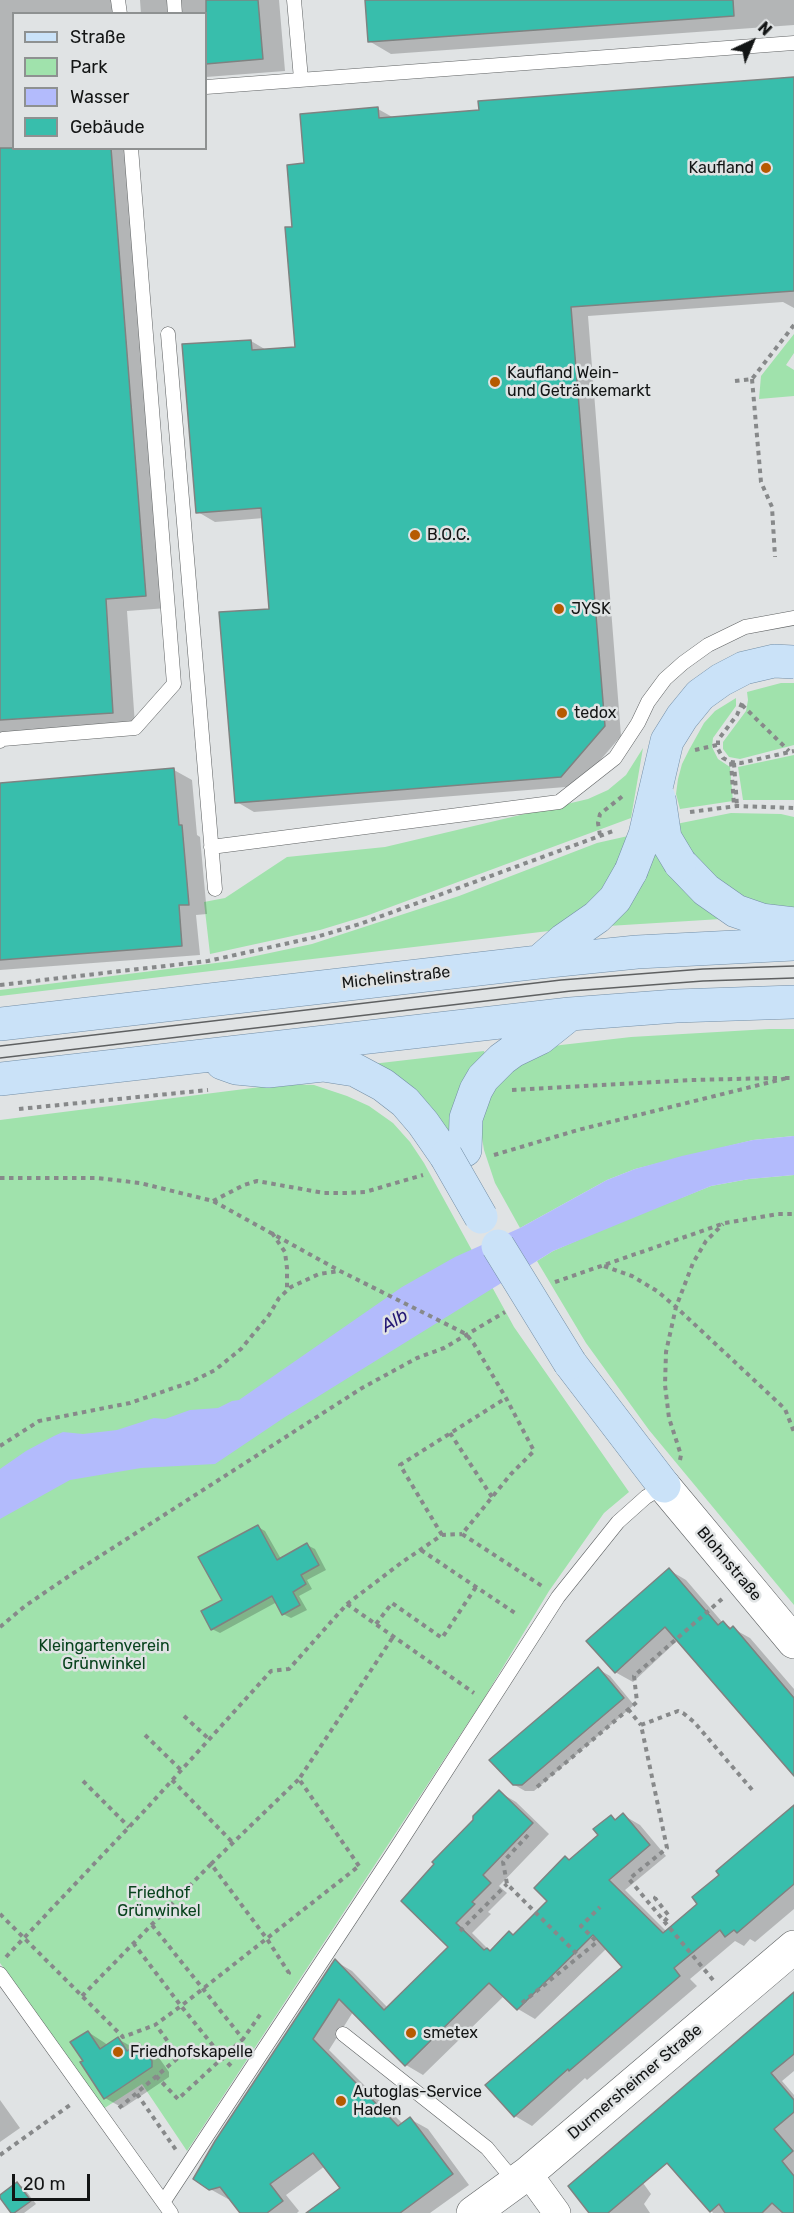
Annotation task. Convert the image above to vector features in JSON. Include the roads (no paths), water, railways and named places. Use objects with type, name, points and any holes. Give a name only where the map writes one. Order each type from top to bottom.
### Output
[{"type":"main road","points":[[539,962],[564,940],[597,917],[615,899],[631,872],[645,835],[667,741],[700,694],[744,668],[774,661],[794,662]]},
{"type":"main road","points":[[657,788],[665,838],[680,863],[706,890],[736,910],[762,920],[794,924]]},
{"type":"main road","name":"Michelinstraße","points":[[0,1024],[637,952],[794,944]]},
{"type":"main road","points":[[0,1080],[570,1014],[676,1006],[794,1002]]},
{"type":"main road","points":[[458,1159],[466,1118],[483,1078],[513,1051],[540,1038],[570,1014]]},
{"type":"main road","points":[[201,1056],[236,1068],[268,1071],[323,1065],[355,1070],[383,1085],[405,1102],[458,1159],[471,1182],[481,1217],[570,1363],[664,1486]]},
{"type":"street","name":"Blohnstraße","points":[[664,1486],[794,1642]]},
{"type":"street","name":"Durmersheimer Straße","points":[[473,2213],[521,2178],[794,1947]]},
{"type":"street","points":[[521,2178],[557,2213]]},
{"type":"lane","points":[[294,0],[301,79]]},
{"type":"lane","points":[[207,87],[794,43]]},
{"type":"lane","points":[[0,741],[3,738],[135,728],[174,684],[130,150]]},
{"type":"lane","points":[[168,334],[215,889]]},
{"type":"lane","points":[[211,847],[559,802],[615,758],[638,723],[648,702],[665,679],[683,663],[708,645],[745,627],[794,618]]},
{"type":"lane","points":[[0,1974],[167,2207],[187,2166],[243,2078],[558,1598],[618,1522],[646,1497],[664,1486]]},
{"type":"lane","points":[[343,2034],[487,2148],[521,2178]]},
{"type":"water","name":"Alb","points":[[794,1136],[794,1175],[749,1179],[711,1186],[553,1251],[285,1417],[215,1464],[141,1468],[70,1480],[0,1519],[0,1469],[26,1451],[54,1436],[63,1432],[83,1434],[117,1430],[154,1418],[165,1419],[190,1410],[218,1408],[239,1400],[402,1287],[455,1257],[520,1228],[607,1180],[635,1169],[682,1156],[753,1140]]},
{"type":"tram line","points":[[0,1046],[561,980],[703,969],[794,966]]},
{"type":"tram line","points":[[0,1058],[571,991],[703,981],[794,978]]},
{"type":"place","name":"Kaufland","points":[[766,168]]},
{"type":"place","name":"Kaufland Wein- und Getränkemarkt","points":[[495,382]]},
{"type":"place","name":"B.O.C.","points":[[415,535]]},
{"type":"place","name":"JYSK","points":[[559,609]]},
{"type":"place","name":"tedox","points":[[562,713]]},
{"type":"place","name":"smetex","points":[[411,2033]]},
{"type":"place","name":"Friedhofskapelle","points":[[118,2052]]},
{"type":"place","name":"Autoglas-Service Haden","points":[[341,2101]]},
{"type":"park label","name":"Kleingartenverein Grünwinkel","points":[[104,1655]]},
{"type":"park label","name":"Friedhof Grünwinkel","points":[[159,1902]]}]
